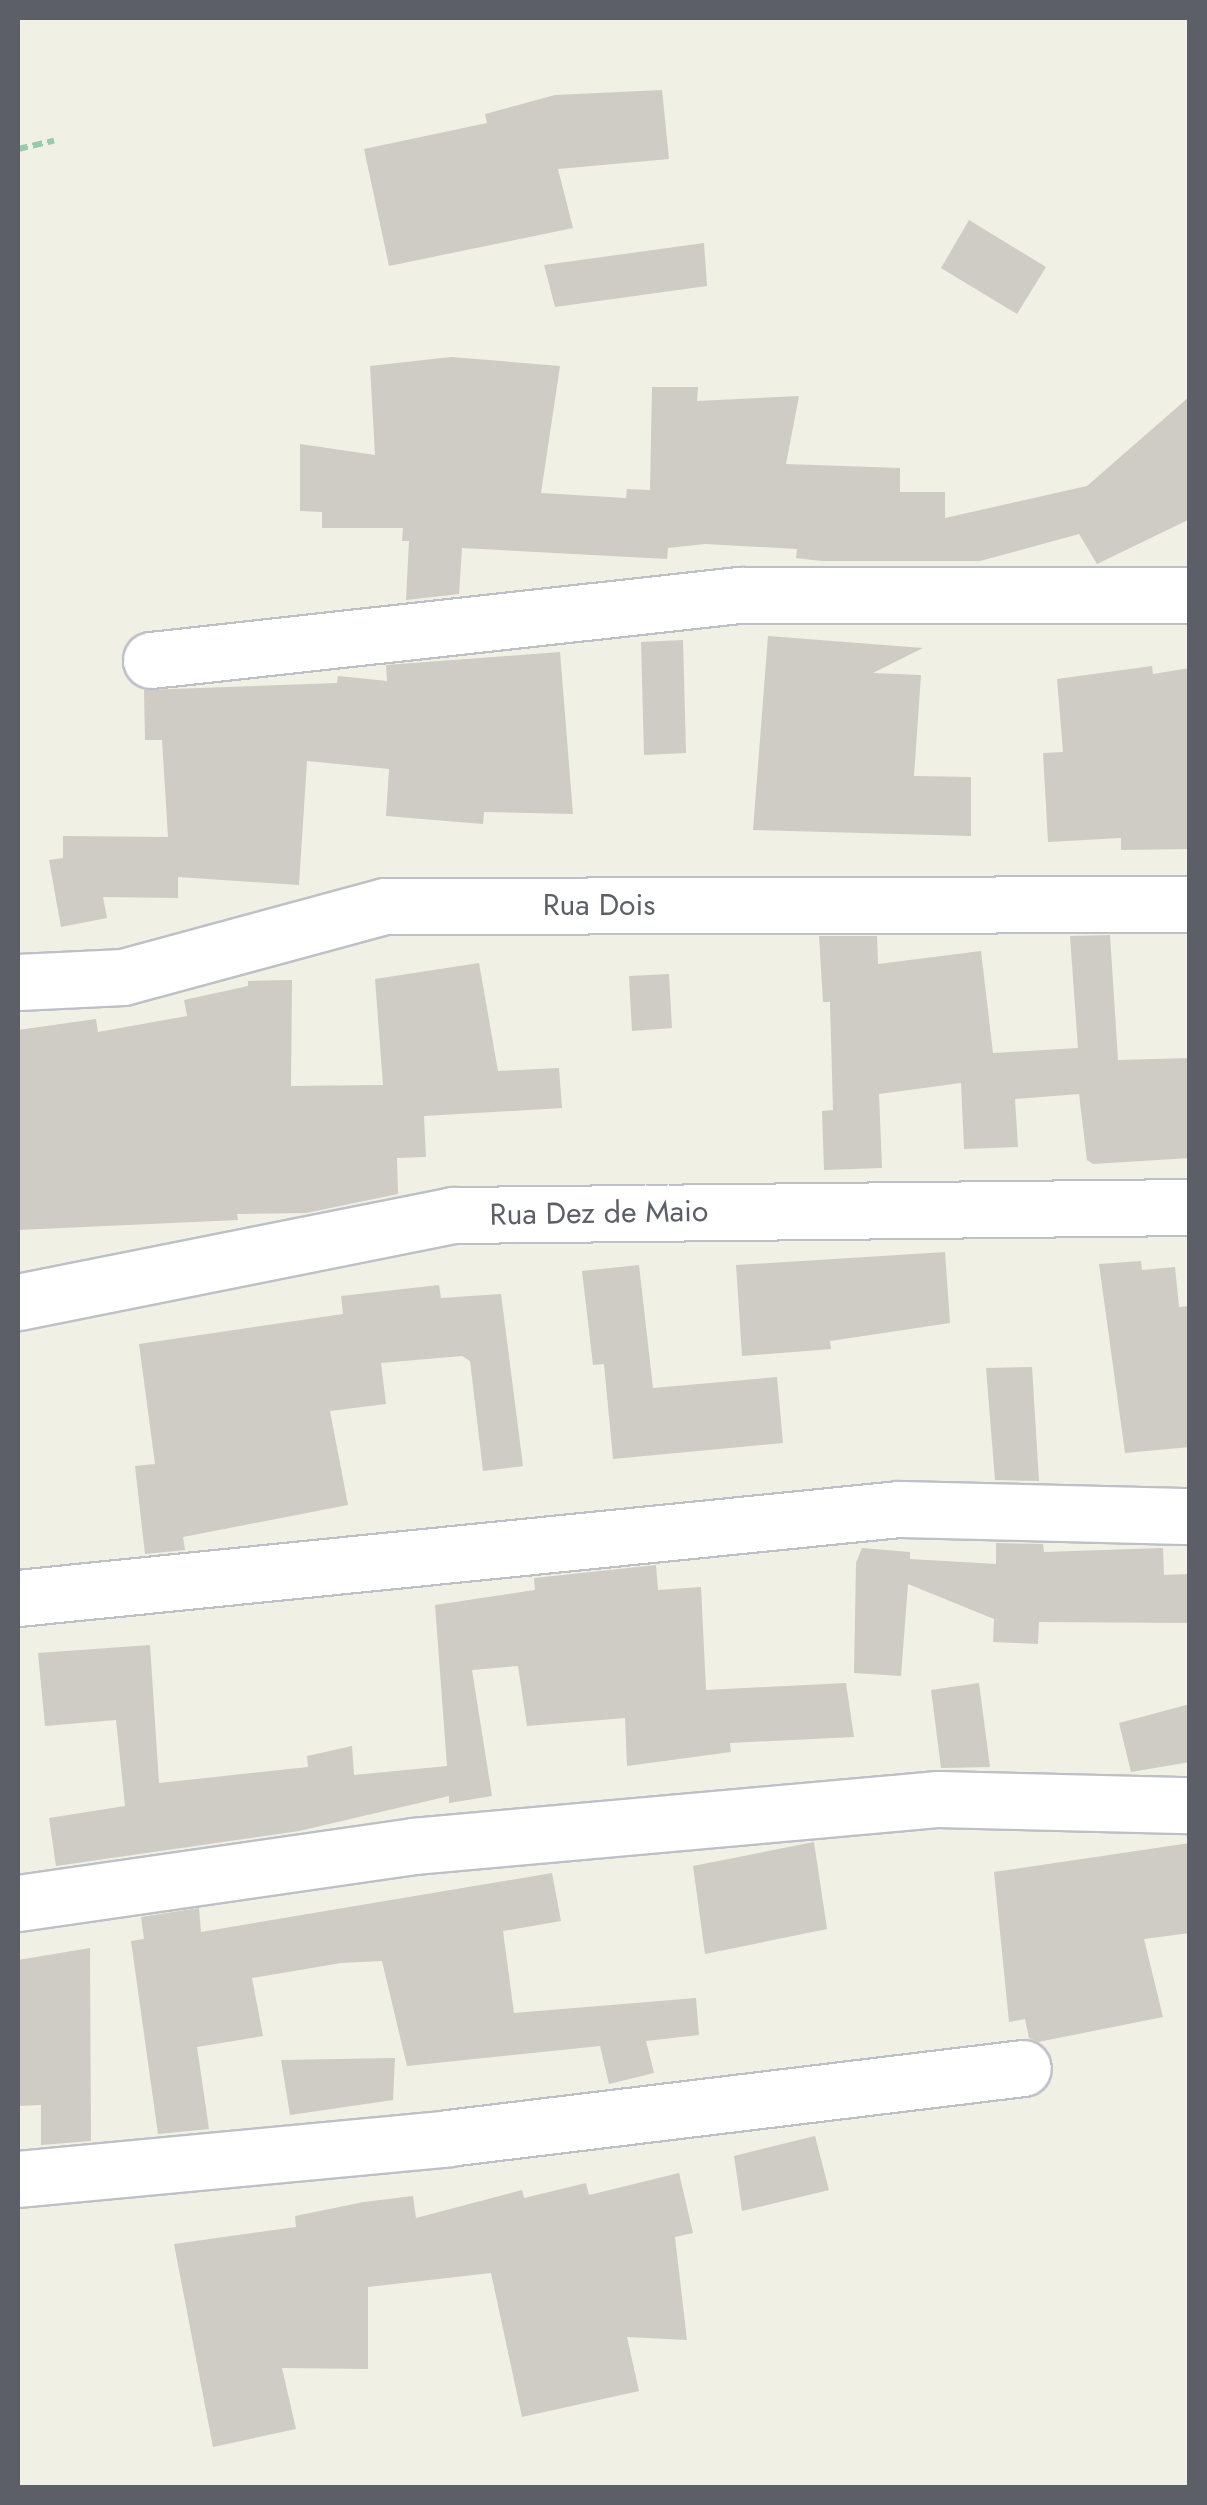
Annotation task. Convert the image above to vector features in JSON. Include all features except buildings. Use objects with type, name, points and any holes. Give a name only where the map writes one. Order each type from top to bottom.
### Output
[{"type":"street","points":[[151,660],[739,595],[1190,595]]},
{"type":"street","name":"Rua Dois","points":[[18,982],[123,977],[385,906],[1190,904]]},
{"type":"street","name":"Rua Dez de Maio","points":[[18,1302],[453,1214],[1190,1207]]},
{"type":"street","points":[[18,1598],[900,1509],[1190,1516]]},
{"type":"street","points":[[18,1903],[412,1846],[938,1798],[1190,1805]]},
{"type":"street","points":[[18,2179],[448,2138],[1023,2068]]},
{"type":"path","points":[[18,149],[54,142]]}]
